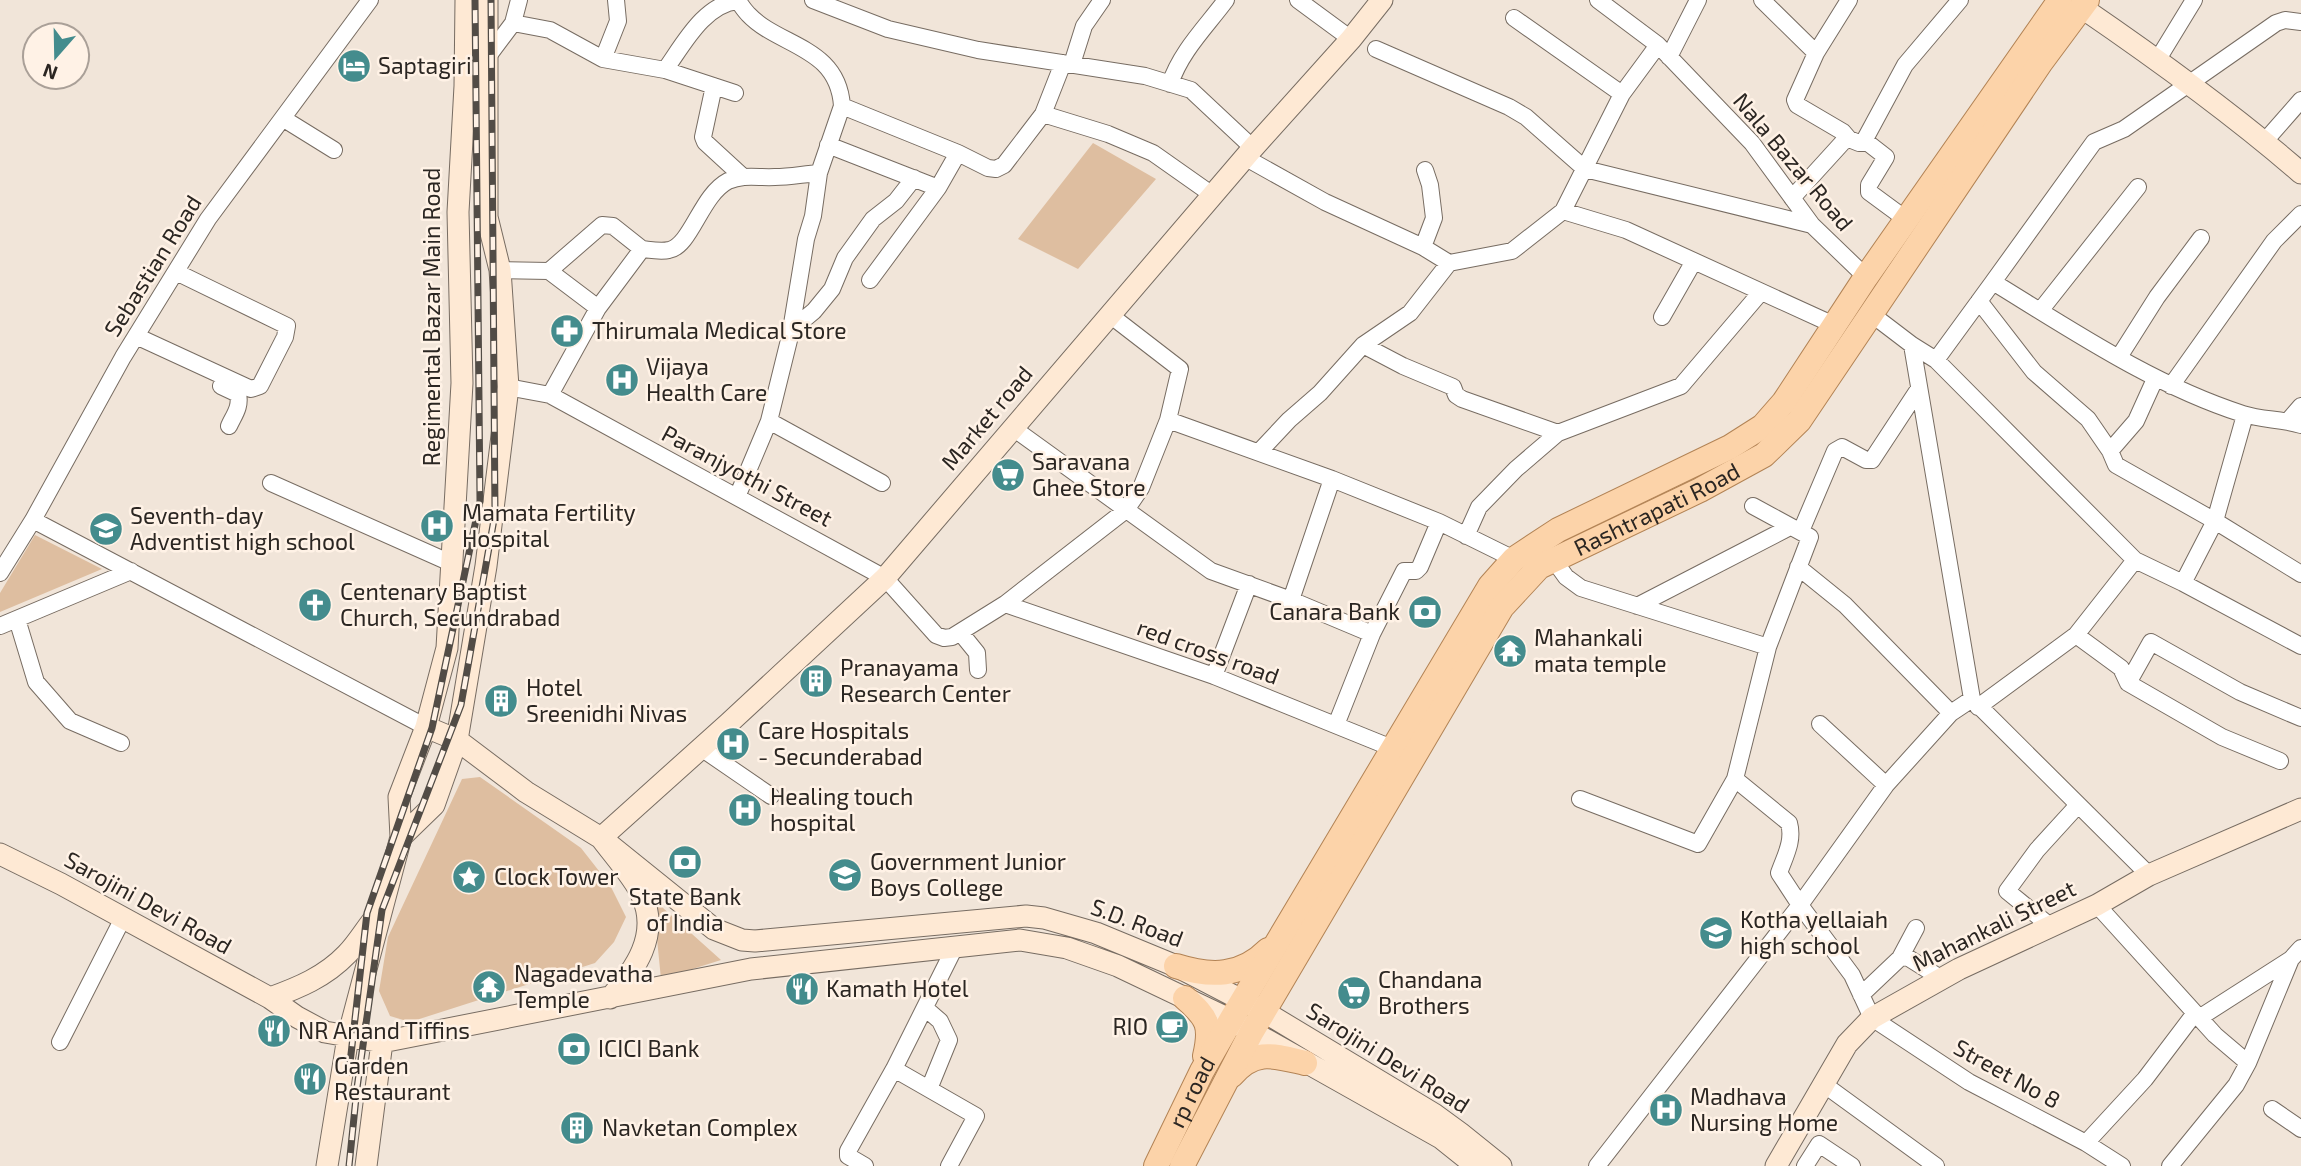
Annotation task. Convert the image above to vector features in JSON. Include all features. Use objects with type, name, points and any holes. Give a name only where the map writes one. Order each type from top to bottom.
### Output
[{"type":"main road","name":"Regimental Bazar Main Road","points":[[327,1166],[348,1037],[401,836],[399,797],[426,727],[447,648],[462,383],[458,212],[465,86],[466,0]]},
{"type":"main road","points":[[401,836],[434,805],[457,740],[486,566],[508,387],[500,270],[487,217],[487,0]]},
{"type":"main road","name":"Market road","points":[[601,838],[885,578],[1382,0]]},
{"type":"main road","points":[[2076,2],[2158,59],[2265,141],[2301,173]]},
{"type":"main road","name":"Rashtrapati Road","points":[[1247,1016],[1502,607],[1539,567],[1700,490],[1735,457],[1784,402],[1907,220],[2076,2]]},
{"type":"main road","name":"Rashtrapati Road","points":[[1247,1016],[1276,942],[1490,586],[1514,559],[1559,530],[1735,457],[1764,455],[1799,421],[2041,62],[2076,2]]},
{"type":"main road","points":[[465,86],[488,87]]},
{"type":"main road","points":[[426,727],[457,740],[526,792],[601,838],[642,895],[648,918],[644,951],[631,975],[610,998]]},
{"type":"main road","name":"Mahankali Street","points":[[1776,1166],[1847,1044],[1872,1018],[1942,979],[2096,905],[2149,875],[2301,809]]},
{"type":"main road","name":"S.D. Road","points":[[601,838],[714,929],[742,940],[1026,916],[1044,918],[1096,933],[1176,966],[1247,1016]]},
{"type":"main road","name":"Sarojini Devi Road","points":[[0,854],[270,998],[297,1017],[326,1032],[348,1037],[382,1042],[751,969]]},
{"type":"main road","points":[[270,998],[303,986],[327,972],[347,954],[380,911]]},
{"type":"main road","name":"S.D. Road","points":[[751,969],[1020,940],[1066,948],[1118,966],[1185,998],[1247,1016]]},
{"type":"main road","points":[[1176,966],[1219,974],[1241,968],[1261,958],[1276,942]]},
{"type":"main road","points":[[1185,998],[1199,1010],[1208,1023],[1209,1041],[1202,1071]]},
{"type":"main road","name":"Sarojini Devi Road","points":[[1247,1016],[1305,1063],[1441,1138],[1475,1166]]},
{"type":"main road","name":"Sarojini Devi Road","points":[[1247,1016],[1434,1114],[1501,1166]]},
{"type":"main road","name":"rp road","points":[[1156,1166],[1202,1071],[1247,1016]]},
{"type":"main road","name":"rp road","points":[[1182,1166],[1224,1084],[1247,1016]]},
{"type":"main road","points":[[366,1166],[382,1042]]},
{"type":"main road","points":[[1224,1084],[1239,1067],[1255,1058],[1267,1055],[1305,1063]]},
{"type":"street","name":"Sebastian Road","points":[[0,573],[33,520],[134,339],[208,219],[370,0]]},
{"type":"street","points":[[486,59],[513,23],[519,0]]},
{"type":"street","points":[[603,59],[618,21],[616,0]]},
{"type":"street","points":[[813,0],[888,29],[978,50],[1145,76],[1191,90],[1250,153],[1325,202],[1423,247],[1449,263]]},
{"type":"street","points":[[842,106],[996,169],[1004,165],[1043,114],[1084,26],[1102,0]]},
{"type":"street","points":[[1170,84],[1185,51],[1226,0]]},
{"type":"street","points":[[1298,0],[1351,39]]},
{"type":"street","name":"Nala Bazar Road","points":[[1598,0],[1663,51],[1752,143],[1812,225],[1866,277]]},
{"type":"street","points":[[1259,452],[1289,420],[1320,393],[1363,345],[1410,313],[1449,263],[1512,251],[1563,211],[1622,94],[1663,51],[1698,0]]},
{"type":"street","points":[[1762,0],[1816,52]]},
{"type":"street","points":[[1849,0],[1816,52],[1795,100],[1797,105],[1886,157],[1869,186],[1869,192],[1907,220]]},
{"type":"street","points":[[1792,198],[1843,142],[1856,140],[1905,65],[1960,0]]},
{"type":"street","points":[[2158,59],[2194,0]]},
{"type":"street","points":[[665,70],[702,21],[718,7],[738,1],[749,16],[809,50],[829,71],[841,94],[842,106],[819,173],[790,331],[769,421],[737,497]]},
{"type":"street","points":[[1514,18],[1622,94]]},
{"type":"street","points":[[1936,360],[2094,142],[2124,129],[2276,23],[2285,19],[2301,22]]},
{"type":"street","points":[[513,23],[551,30],[603,59],[665,70],[735,93]]},
{"type":"street","points":[[1376,49],[1526,117],[1584,169],[1812,225]]},
{"type":"street","points":[[714,86],[703,138],[742,176]]},
{"type":"street","points":[[2265,141],[2301,100]]},
{"type":"street","points":[[1043,114],[1108,134],[1153,153],[1214,196]]},
{"type":"street","points":[[284,119],[334,150]]},
{"type":"street","points":[[828,145],[939,188]]},
{"type":"street","points":[[870,281],[939,188],[958,153]]},
{"type":"street","points":[[1423,247],[1434,218],[1430,185],[1425,170]]},
{"type":"street","points":[[549,271],[602,225],[613,226],[642,249],[669,250],[685,239],[706,201],[726,182],[742,176],[777,178],[819,173]]},
{"type":"street","points":[[790,331],[814,311],[832,289],[845,258],[873,219],[896,201],[914,178]]},
{"type":"street","points":[[2040,311],[2138,187]]},
{"type":"street","points":[[1563,211],[1626,230],[1834,325]]},
{"type":"street","points":[[2171,386],[2274,242],[2301,214]]},
{"type":"street","points":[[2119,357],[2157,297],[2201,238]]},
{"type":"street","points":[[550,395],[598,308],[642,249]]},
{"type":"street","points":[[1662,317],[1694,261]]},
{"type":"street","points":[[500,270],[549,271],[598,308]]},
{"type":"street","points":[[134,339],[251,389],[260,386],[285,337],[287,326],[176,272]]},
{"type":"street","points":[[1993,282],[2171,386],[2245,415],[2295,423],[2301,406]]},
{"type":"street","points":[[1466,536],[1479,507],[1516,469],[1558,433],[1681,386],[1760,292]]},
{"type":"street","points":[[1979,301],[2034,372],[2088,419],[2116,465],[2301,574]]},
{"type":"street","points":[[1870,313],[1936,360],[2134,560],[2301,646]]},
{"type":"street","points":[[885,578],[936,635],[952,637],[1005,604],[1126,510],[1141,488],[1168,420],[1180,369],[1110,315]]},
{"type":"street","points":[[134,339],[238,394],[239,405],[229,426]]},
{"type":"street","points":[[1363,345],[1403,366],[1453,387],[1456,395],[1462,398],[1558,433]]},
{"type":"street","points":[[1912,345],[1975,703],[2149,875]]},
{"type":"street","points":[[2110,452],[2136,421],[2155,379]]},
{"type":"street","name":"Paranjyothi Street","points":[[508,387],[550,395],[885,578]]},
{"type":"street","points":[[1637,606],[1796,529],[1835,450],[1842,447],[1866,460],[1872,460],[1918,390]]},
{"type":"street","points":[[2183,583],[2215,521],[2245,415]]},
{"type":"street","points":[[1168,420],[1332,479],[1439,522],[1514,559]]},
{"type":"street","points":[[769,421],[882,483]]},
{"type":"street","points":[[1013,428],[1211,571],[1291,600],[1372,634]]},
{"type":"street","points":[[1291,600],[1332,479]]},
{"type":"street","points":[[271,483],[453,564]]},
{"type":"street","points":[[1580,799],[1698,844],[1735,779],[1768,648],[1810,539],[1807,534],[1753,506]]},
{"type":"street","points":[[33,520],[426,727]]},
{"type":"street","points":[[1336,724],[1372,634],[1404,571],[1416,571],[1420,567],[1439,522]]},
{"type":"street","points":[[1553,559],[1566,577],[1581,588],[1768,648]]},
{"type":"street","points":[[1597,1166],[1800,905],[1886,785],[1951,713],[1975,703],[2076,635],[2134,560]]},
{"type":"street","points":[[1798,567],[1845,605],[1951,713]]},
{"type":"street","points":[[0,626],[131,571]]},
{"type":"street","points":[[1214,676],[1249,584]]},
{"type":"street","name":"red cross road","points":[[1005,604],[1214,676],[1392,748]]},
{"type":"street","points":[[17,619],[36,682],[70,721],[121,743]]},
{"type":"street","points":[[960,632],[977,653],[978,670]]},
{"type":"street","points":[[2076,635],[2121,668],[2128,684],[2222,737],[2280,761]]},
{"type":"street","points":[[2128,684],[2151,642],[2240,692],[2301,718]]},
{"type":"street","points":[[1820,724],[1886,785]]},
{"type":"street","points":[[701,748],[771,796]]},
{"type":"street","points":[[1735,779],[1789,823],[1792,833],[1779,873],[1852,975],[1872,1018]]},
{"type":"street","points":[[2050,926],[2007,891],[2037,850],[2078,805]]},
{"type":"street","points":[[2096,905],[2215,1035],[2248,1063]]},
{"type":"street","points":[[60,1042],[123,918]]},
{"type":"street","points":[[1861,995],[1900,958],[1916,928]]},
{"type":"street","points":[[864,1166],[852,1160],[848,1151],[894,1069],[955,947]]},
{"type":"street","points":[[2086,1143],[2197,1015],[2296,953]]},
{"type":"street","points":[[2170,1166],[2236,1085],[2296,953]]},
{"type":"street","points":[[1900,958],[1907,957],[1942,979]]},
{"type":"street","points":[[925,1008],[940,1021],[949,1040],[929,1088]]},
{"type":"street","name":"Street No 8","points":[[1872,1018],[1969,1082],[2086,1143],[2122,1166]]},
{"type":"street","points":[[894,1069],[976,1116],[949,1166]]},
{"type":"street","points":[[1822,1083],[1936,1166]]},
{"type":"street","points":[[2272,1109],[2301,1129]]},
{"type":"street","points":[[1805,1166],[1819,1144],[1852,1166]]},
{"type":"shaded area","points":[[1093,143],[1156,179],[1078,269],[1018,239]]},
{"type":"shaded area","points":[[35,535],[102,569],[0,612],[0,593]]},
{"type":"shaded area","points":[[480,777],[581,848],[610,885],[626,917],[614,942],[595,963],[410,1022],[390,1016],[379,991],[388,937],[462,779]]},
{"type":"shaded area","points":[[653,899],[721,960],[661,979]]},
{"type":"railway","points":[[349,1072],[367,913],[432,728],[480,501],[475,0]]},
{"type":"railway","points":[[349,1166],[382,910],[461,705],[495,514],[491,0]]},
{"type":"place","name":"Saptagiri","points":[[354,66]]},
{"type":"place","name":"Thirumala Medical Store","points":[[567,331]]},
{"type":"place","name":"Vijaya Health Care","points":[[622,380]]},
{"type":"place","name":"Saravana Ghee Store","points":[[1008,475]]},
{"type":"place","name":"Mamata Fertility Hospital","points":[[437,526]]},
{"type":"place","name":"Seventh-day Adventist high school","points":[[106,529]]},
{"type":"place","name":"Centenary Baptist Church, Secundrabad","points":[[315,605]]},
{"type":"place","name":"Canara Bank","points":[[1425,612]]},
{"type":"place","name":"Mahankali mata temple","points":[[1510,651]]},
{"type":"place","name":"Pranayama Research Center","points":[[816,681]]},
{"type":"place","name":"Hotel Sreenidhi Nivas","points":[[501,701]]},
{"type":"place","name":"Care Hospitals - Secunderabad","points":[[733,744]]},
{"type":"place","name":"Healing touch hospital","points":[[745,810]]},
{"type":"place","name":"State Bank of India","points":[[685,862]]},
{"type":"place","name":"Government Junior Boys College","points":[[845,875]]},
{"type":"place","name":"Clock Tower","points":[[469,877]]},
{"type":"place","name":"Kotha yellaiah high school","points":[[1716,933]]},
{"type":"place","name":"Nagadevatha Temple","points":[[489,987]]},
{"type":"place","name":"Kamath Hotel","points":[[802,989]]},
{"type":"place","name":"Chandana Brothers","points":[[1354,993]]},
{"type":"place","name":"RIO","points":[[1172,1027]]},
{"type":"place","name":"NR Anand Tiffins","points":[[274,1031]]},
{"type":"place","name":"ICICI Bank","points":[[574,1049]]},
{"type":"place","name":"Garden Restaurant","points":[[310,1079]]},
{"type":"place","name":"Madhava Nursing Home","points":[[1666,1110]]},
{"type":"place","name":"Navketan Complex","points":[[577,1128]]}]
